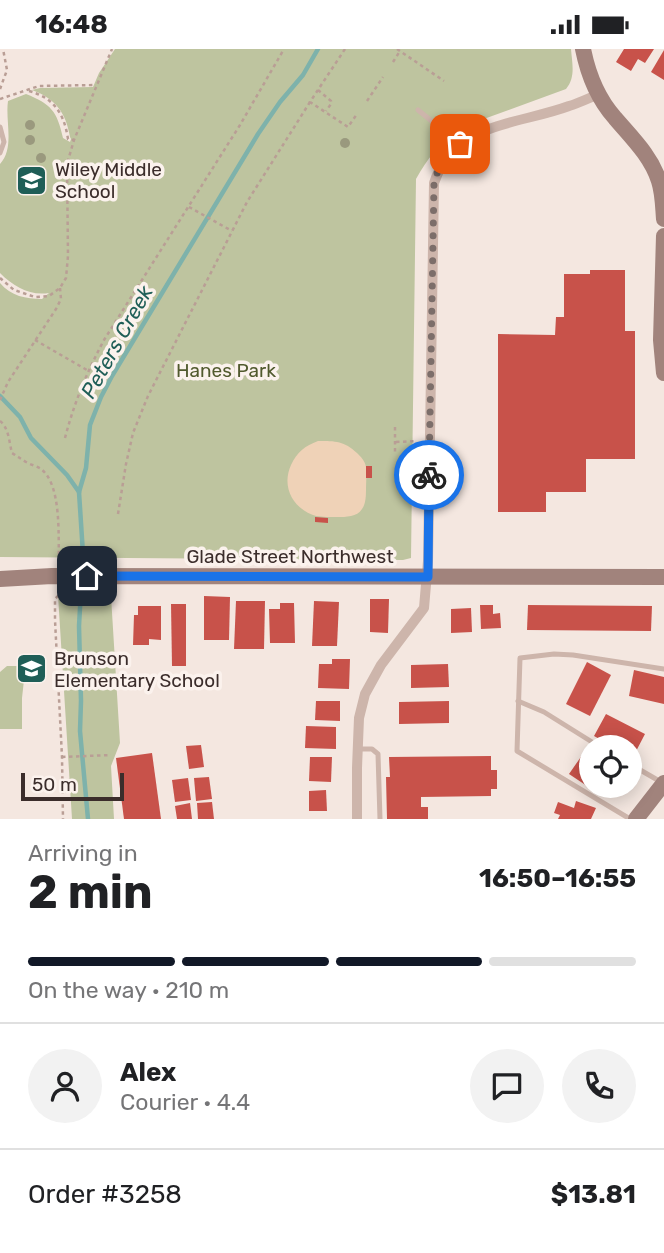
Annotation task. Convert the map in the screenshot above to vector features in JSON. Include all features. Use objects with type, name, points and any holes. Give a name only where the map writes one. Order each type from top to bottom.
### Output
[{"type":"street","points":[[583,49],[588,71],[599,94],[613,116],[649,159],[659,181],[664,219]]},
{"type":"street","points":[[357,819],[359,718],[365,694],[381,665],[424,608],[428,577],[434,183],[439,167],[460,144],[481,132],[568,107],[599,94]]},
{"type":"street","points":[[664,236],[661,340],[664,373]]},
{"type":"street","name":"Glade Street Northwest","points":[[3,578],[664,577]]},
{"type":"street","points":[[636,819],[664,784]]},
{"type":"lane","points":[[418,110],[460,144]]},
{"type":"lane","points":[[0,127],[4,142],[0,153]]},
{"type":"lane","points":[[630,819],[517,751],[520,657],[573,655],[664,669]]},
{"type":"lane","points":[[518,701],[544,712],[581,735]]},
{"type":"lane","points":[[358,749],[372,749],[378,754],[380,819]]},
{"type":"lane","points":[[642,771],[664,784]]},
{"type":"path","points":[[0,89],[8,70],[3,49]]},
{"type":"path","points":[[0,278],[14,290],[35,297],[49,296],[60,288],[66,278],[66,164],[112,49]]},
{"type":"path","points":[[65,438],[88,370],[104,340],[240,125],[284,49]]},
{"type":"path","points":[[118,514],[125,464],[133,433],[148,396],[247,202],[345,49]]},
{"type":"path","points":[[393,62],[399,50],[444,81]]},
{"type":"path","points":[[367,101],[383,77]]},
{"type":"path","points":[[0,99],[39,86],[97,85]]},
{"type":"path","points":[[25,90],[43,96],[52,104],[64,119],[68,139],[74,140]]},
{"type":"path","points":[[318,90],[331,101],[325,112]]},
{"type":"path","points":[[310,102],[348,127],[358,114]]},
{"type":"path","points":[[189,207],[232,231]]},
{"type":"path","points":[[0,400],[8,382],[56,309],[61,299],[60,288]]},
{"type":"path","points":[[35,340],[88,370]]},
{"type":"path","points":[[0,421],[7,430],[12,453],[46,474],[52,485],[59,515],[59,595],[55,599],[55,620],[62,757],[62,819]]},
{"type":"path","points":[[395,427],[395,455]]},
{"type":"path","points":[[395,442],[417,441]]},
{"type":"path","points":[[62,757],[111,755]]},
{"type":"green space","name":"Hanes Park","points":[[115,49],[571,49],[572,75],[566,89],[459,128],[434,152],[416,179],[411,558],[0,557],[0,283],[14,294],[25,297],[42,299],[49,293],[35,293],[23,289],[0,273],[0,164],[7,150],[8,101],[26,94],[41,101],[52,110],[63,138],[70,142],[63,114],[54,102],[32,90],[93,87]]},
{"type":"green space","points":[[58,595],[111,596],[120,743],[111,766],[114,819],[72,819]]},
{"type":"green space","points":[[7,666],[22,666],[25,671],[22,729],[0,729],[0,672]]},
{"type":"sand","points":[[318,441],[344,444],[364,461],[366,499],[357,514],[344,517],[316,516],[301,508],[291,496],[287,481],[291,465],[302,450]]},
{"type":"building","points":[[624,49],[654,49],[645,63],[638,59],[631,71],[616,62]]},
{"type":"building","points":[[664,50],[664,80],[651,72]]},
{"type":"building","points":[[590,270],[625,270],[625,331],[635,331],[635,459],[586,459],[586,492],[546,492],[546,512],[498,512],[498,334],[555,335],[556,317],[564,317],[564,274],[590,274]]},
{"type":"building","points":[[366,466],[372,466],[372,478],[366,478]]},
{"type":"building","points":[[315,517],[328,518],[328,523],[315,522]]},
{"type":"building","points":[[204,596],[230,597],[229,640],[204,640]]},
{"type":"building","points":[[370,599],[389,599],[388,633],[370,632]]},
{"type":"building","points":[[236,601],[265,601],[264,649],[234,649]]},
{"type":"building","points":[[314,601],[339,602],[337,646],[312,646]]},
{"type":"building","points":[[280,603],[294,603],[295,643],[270,643],[269,609],[280,609]]},
{"type":"building","points":[[171,604],[186,604],[186,666],[172,666]]},
{"type":"building","points":[[480,605],[493,605],[493,614],[500,613],[501,628],[481,629]]},
{"type":"building","points":[[528,605],[652,606],[651,631],[527,630]]},
{"type":"building","points":[[138,606],[161,606],[161,640],[149,639],[149,645],[133,645],[134,615],[138,615]]},
{"type":"building","points":[[471,608],[472,632],[451,633],[451,609]]},
{"type":"building","points":[[332,659],[350,659],[349,689],[318,688],[319,664],[332,664]]},
{"type":"building","points":[[587,662],[611,675],[590,716],[566,704]]},
{"type":"building","points":[[448,664],[449,687],[411,688],[411,665]]},
{"type":"building","points":[[634,670],[664,677],[664,704],[629,696]]},
{"type":"building","points":[[316,701],[340,701],[340,721],[315,720]]},
{"type":"building","points":[[449,701],[449,723],[399,724],[399,702]]},
{"type":"building","points":[[606,714],[645,734],[642,740],[642,735],[595,735]]},
{"type":"building","points":[[306,726],[336,727],[336,749],[305,748]]},
{"type":"building","points":[[201,745],[204,767],[189,769],[186,746]]},
{"type":"building","points":[[152,753],[161,819],[124,819],[116,758]]},
{"type":"building","points":[[491,756],[491,770],[497,770],[497,789],[491,789],[491,796],[421,797],[421,807],[428,807],[428,819],[387,819],[386,777],[390,777],[389,757]]},
{"type":"building","points":[[310,757],[332,757],[331,782],[309,781]]},
{"type":"building","points":[[579,760],[579,781],[569,774]]},
{"type":"building","points":[[209,777],[212,799],[196,801],[194,778]]},
{"type":"building","points":[[188,778],[191,800],[175,802],[172,780]]},
{"type":"building","points":[[326,790],[327,811],[309,811],[309,791]]},
{"type":"building","points":[[576,801],[596,808],[591,819],[558,819],[560,815],[554,813],[558,802],[574,808]]},
{"type":"building","points":[[212,802],[214,819],[198,819],[197,803]]},
{"type":"building","points":[[190,803],[192,819],[177,819],[175,806]]},
{"type":"waterway","name":"Peters Creek","points":[[88,819],[80,731],[79,626],[83,554],[79,492],[86,468],[90,425],[112,376],[258,134],[303,75],[318,49]]},
{"type":"waterway","points":[[0,396],[20,417],[31,438],[67,475],[79,492]]},
{"type":"way so far","points":[[429,475],[434,183],[439,167],[460,144]]},
{"type":"place","name":"Wiley Middle School","points":[[32,180]]},
{"type":"place","name":"Brunson Elementary School","points":[[31,669]]},
{"type":"route","points":[[87,576],[428,577],[429,475]]}]
